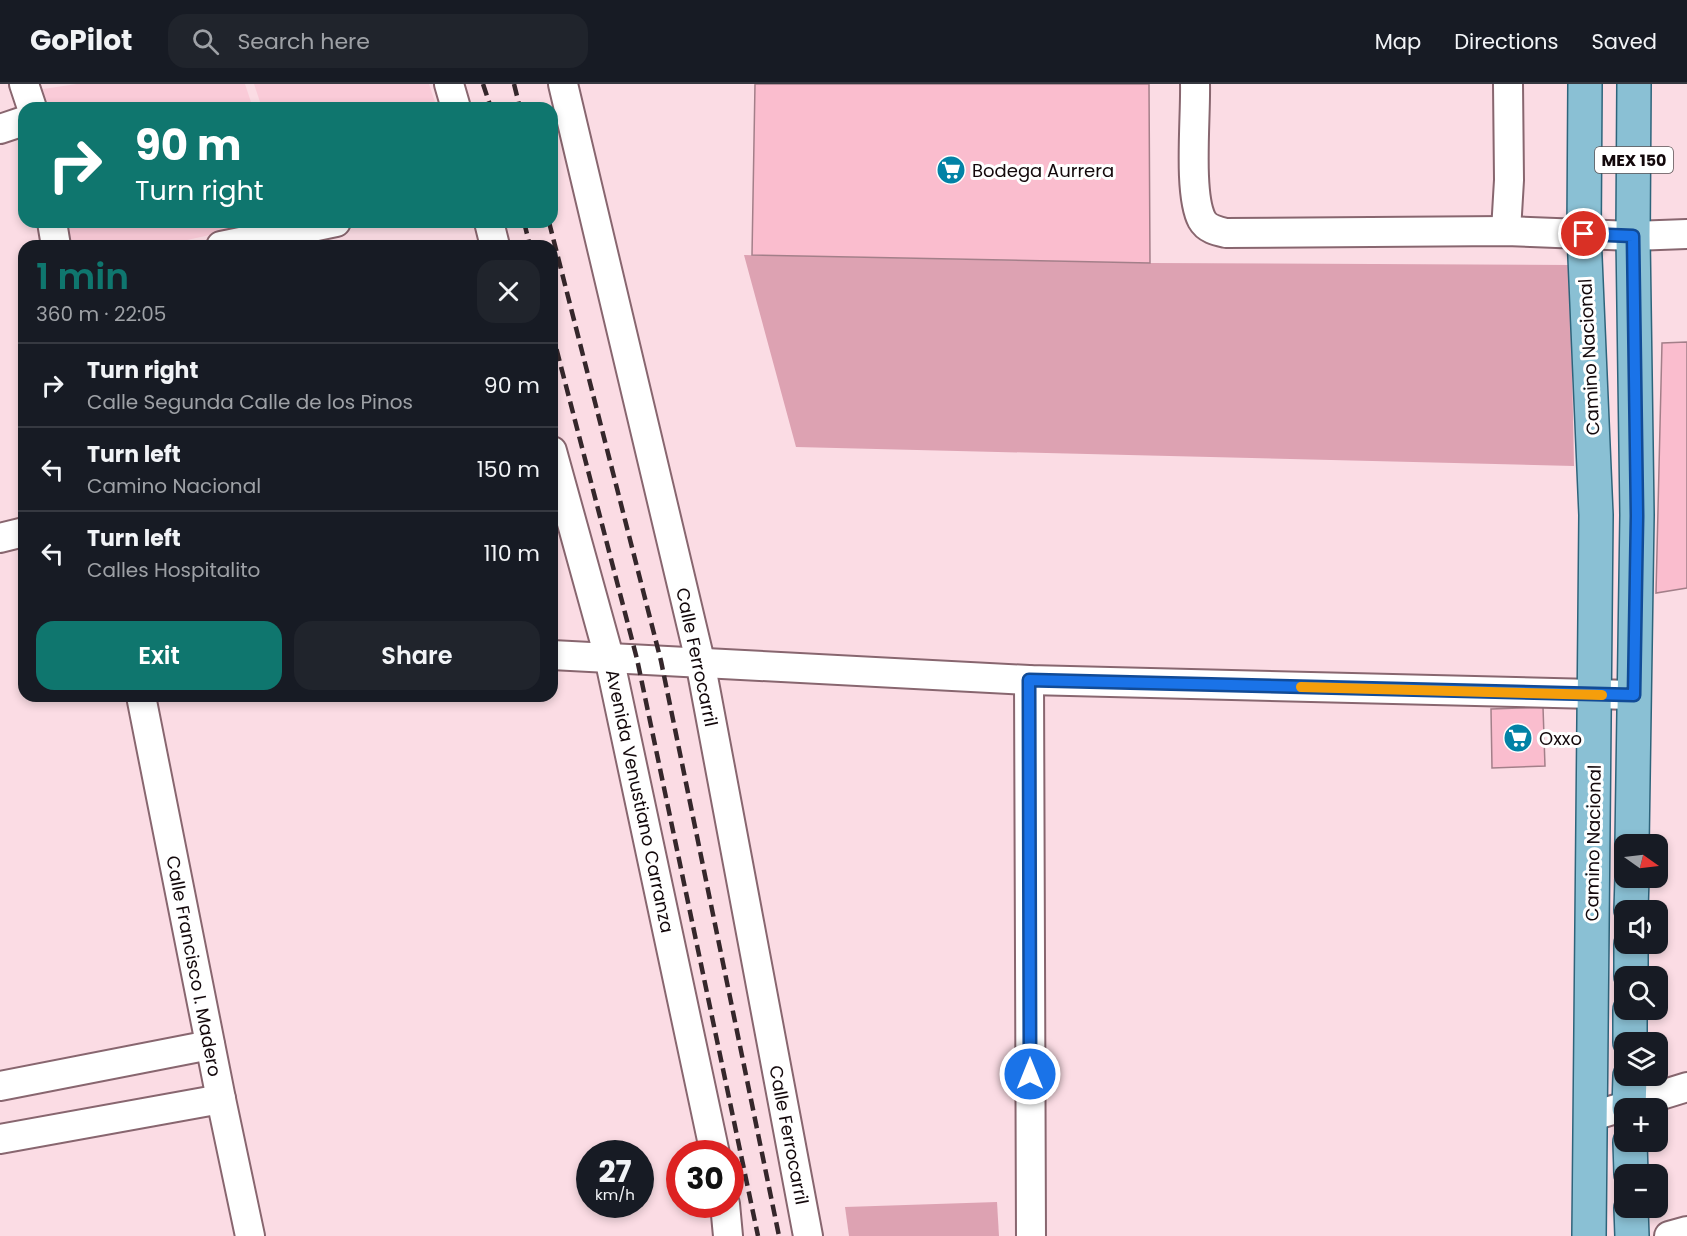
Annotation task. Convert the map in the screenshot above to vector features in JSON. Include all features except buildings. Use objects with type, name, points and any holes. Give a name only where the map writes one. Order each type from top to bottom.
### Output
[{"type":"main road","name":"MEX 150","points":[[1584,234],[1585,84]]},
{"type":"main road","name":"MEX 150","points":[[1632,834],[1637,516],[1633,236],[1634,84]]},
{"type":"main road","name":"Camino Nacional","points":[[1584,234],[1596,515],[1589,1236]]},
{"type":"main road","points":[[1590,368],[1635,366]]},
{"type":"main road","points":[[1596,515],[1637,516]]},
{"type":"main road","points":[[1631,1218],[1632,1236]]},
{"type":"street","points":[[24,84],[30,102]]},
{"type":"street","points":[[448,84],[454,102]]},
{"type":"street","name":"Calle Ferrocarril","points":[[563,84],[700,662],[808,1236]]},
{"type":"street","points":[[1195,84],[1194,171],[1197,206],[1202,220],[1214,230],[1226,233],[1506,231],[1633,236],[1687,234]]},
{"type":"street","points":[[1506,231],[1509,180],[1508,84]]},
{"type":"street","points":[[0,129],[18,123]]},
{"type":"street","points":[[250,240],[307,228]]},
{"type":"street","name":"Avenida Venustiano Carranza","points":[[558,473],[609,657],[712,1140]]},
{"type":"street","points":[[0,538],[18,534]]},
{"type":"street","points":[[558,655],[1029,680],[1634,695]]},
{"type":"street","points":[[1029,680],[1031,1236]]},
{"type":"street","name":"Calle Francisco I. Madero","points":[[142,702],[250,1236]]},
{"type":"street","points":[[0,1086],[210,1045]]},
{"type":"street","points":[[1590,1117],[1629,1096],[1687,1087]]},
{"type":"street","points":[[0,1139],[221,1099]]},
{"type":"street","points":[[726,1218],[729,1236]]},
{"type":"street","points":[[1669,1236],[1687,1231]]},
{"type":"shaded area","points":[[77,84],[245,84],[251,102],[45,102],[43,89]]},
{"type":"shaded area","points":[[254,84],[429,84],[435,102],[260,102]]},
{"type":"shaded area","points":[[67,228],[241,228],[187,240],[69,240]]},
{"type":"shaded area","points":[[744,255],[1150,263],[1570,265],[1574,466],[796,447]]},
{"type":"shaded area","points":[[997,1202],[999,1236],[849,1236],[845,1207]]},
{"type":"railway","points":[[483,84],[489,102]]},
{"type":"railway","points":[[514,84],[518,102]]},
{"type":"railway","points":[[526,228],[528,240]]},
{"type":"railway","points":[[551,228],[554,240]]},
{"type":"railway","points":[[558,257],[661,661],[779,1236]]},
{"type":"railway","points":[[558,355],[637,659],[758,1236]]},
{"type":"slow traffic","points":[[1301,687],[1602,695]]},
{"type":"place","name":"Bodega Aurrera","points":[[951,170]]},
{"type":"place","name":"Oxxo","points":[[1518,738]]},
{"type":"route","points":[[1030,1074],[1029,680],[1634,695],[1637,516],[1633,236],[1584,234]]}]
